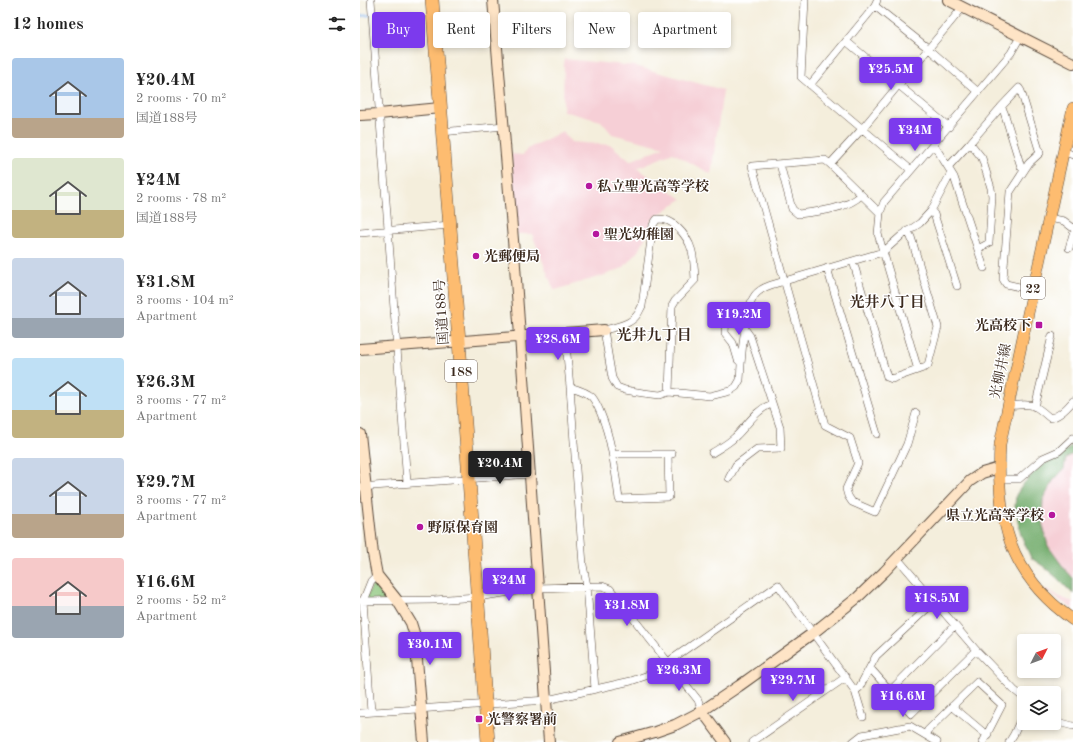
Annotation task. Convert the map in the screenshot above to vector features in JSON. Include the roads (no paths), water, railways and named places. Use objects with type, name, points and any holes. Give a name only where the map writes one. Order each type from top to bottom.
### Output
[{"type":"highway","name":"国道188号","points":[[432,0],[459,341],[488,742]]},
{"type":"main road","name":"光柳井線","points":[[1073,108],[1068,153],[1049,218],[1000,444],[999,473],[1003,518],[1016,557],[1038,589],[1058,609],[1073,620]]},
{"type":"street","points":[[371,0],[407,483]]},
{"type":"street","points":[[493,0],[504,126],[550,742]]},
{"type":"street","points":[[805,0],[801,76],[911,170]]},
{"type":"street","points":[[948,0],[1073,63]]},
{"type":"street","points":[[810,84],[876,3],[978,92]]},
{"type":"street","points":[[830,164],[862,129],[898,84],[929,50],[963,7]]},
{"type":"street","points":[[918,370],[878,234],[880,213],[884,202],[1011,53],[1020,37]]},
{"type":"street","points":[[846,41],[949,127]]},
{"type":"street","points":[[604,330],[612,378],[617,387],[625,390],[660,395],[669,392],[710,396],[730,391],[736,387],[740,380],[745,329],[750,304],[755,295],[762,289],[771,285],[883,252],[907,231],[920,223],[931,211],[950,170],[1001,107],[1019,88],[1040,153],[1029,163],[1010,192],[1003,279],[1006,284],[1033,290]]},
{"type":"street","points":[[1001,107],[1004,112],[1021,167],[1024,170]]},
{"type":"street","points":[[360,115],[440,108]]},
{"type":"street","points":[[442,132],[504,126]]},
{"type":"street","points":[[970,144],[982,158],[992,196],[989,243],[978,249]]},
{"type":"street","points":[[933,146],[936,148],[954,178],[984,268]]},
{"type":"street","points":[[880,213],[825,160],[752,166],[825,425],[850,438],[858,463],[846,489],[852,502],[875,512],[907,444],[916,413]]},
{"type":"street","points":[[780,164],[792,209],[798,214],[824,211],[856,199],[861,195]]},
{"type":"street","points":[[931,211],[934,214],[957,286]]},
{"type":"street","points":[[1049,218],[1064,221],[1073,228]]},
{"type":"street","points":[[360,350],[604,330],[622,325],[637,315],[642,306],[653,225],[657,219],[665,219],[673,223],[683,233],[689,242],[694,260],[695,280],[672,306],[669,392]]},
{"type":"street","points":[[360,232],[450,225]]},
{"type":"street","points":[[853,261],[887,377],[892,379],[926,367],[928,365],[938,327],[911,237],[907,231]]},
{"type":"street","points":[[1069,248],[1073,234]]},
{"type":"street","points":[[827,268],[877,434]]},
{"type":"street","points":[[726,314],[725,333],[733,343],[738,360],[741,363]]},
{"type":"street","points":[[729,478],[736,465],[758,449],[781,448],[780,427],[750,336],[745,329]]},
{"type":"street","points":[[565,333],[583,565],[587,586],[595,689]]},
{"type":"street","points":[[1036,407],[1052,336]]},
{"type":"street","points":[[570,387],[584,392],[592,398],[598,406],[607,428],[613,456],[619,499],[669,497],[670,454],[617,454],[613,456]]},
{"type":"street","points":[[1009,405],[1030,405],[1036,407],[1050,418],[1054,418],[1073,401]]},
{"type":"street","points":[[712,453],[735,437],[748,422],[767,406],[772,404]]},
{"type":"street","points":[[360,434],[363,486],[377,575],[398,600],[411,622],[415,636],[424,742]]},
{"type":"street","points":[[620,742],[675,725],[702,711],[813,633],[857,598],[898,559],[970,481],[982,472],[999,473],[1019,479],[1043,458],[1059,451],[1073,438]]},
{"type":"street","points":[[363,486],[530,474]]},
{"type":"street","points":[[898,559],[954,626],[1017,692]]},
{"type":"street","points":[[371,712],[362,601],[371,581],[377,575]]},
{"type":"street","points":[[360,713],[546,700],[631,681],[654,673],[669,664],[672,659],[778,585],[846,677],[855,692],[863,717]]},
{"type":"street","points":[[362,601],[434,600],[538,588],[602,586],[610,589],[698,700],[702,711],[725,742]]},
{"type":"street","points":[[855,692],[859,688],[876,656],[934,602]]},
{"type":"street","points":[[890,691],[954,626]]},
{"type":"street","points":[[870,668],[911,714],[976,650]]},
{"type":"street","points":[[752,742],[846,677]]},
{"type":"street","points":[[925,735],[928,730],[977,682],[1002,705],[983,742]]},
{"type":"street","points":[[952,706],[983,732],[988,734]]},
{"type":"street","points":[[1061,723],[1073,726]]},
{"type":"street","points":[[853,742],[910,726],[937,742]]},
{"type":"street","points":[[1009,742],[1017,727]]},
{"type":"waterway","points":[[360,16],[414,11]]},
{"type":"place","name":"私立聖光高等学校","points":[[589,186]]},
{"type":"place","name":"聖光幼稚園","points":[[596,234]]},
{"type":"place","name":"光郵便局","points":[[476,256]]},
{"type":"place","name":"光高校下","points":[[1039,325]]},
{"type":"place","name":"県立光高等学校","points":[[1052,515]]},
{"type":"place","name":"野原保育園","points":[[420,527]]},
{"type":"place","name":"光警察署前","points":[[479,719]]},
{"type":"district","name":"光井八丁目","points":[[887,302]]},
{"type":"district","name":"光井九丁目","points":[[654,335]]}]
